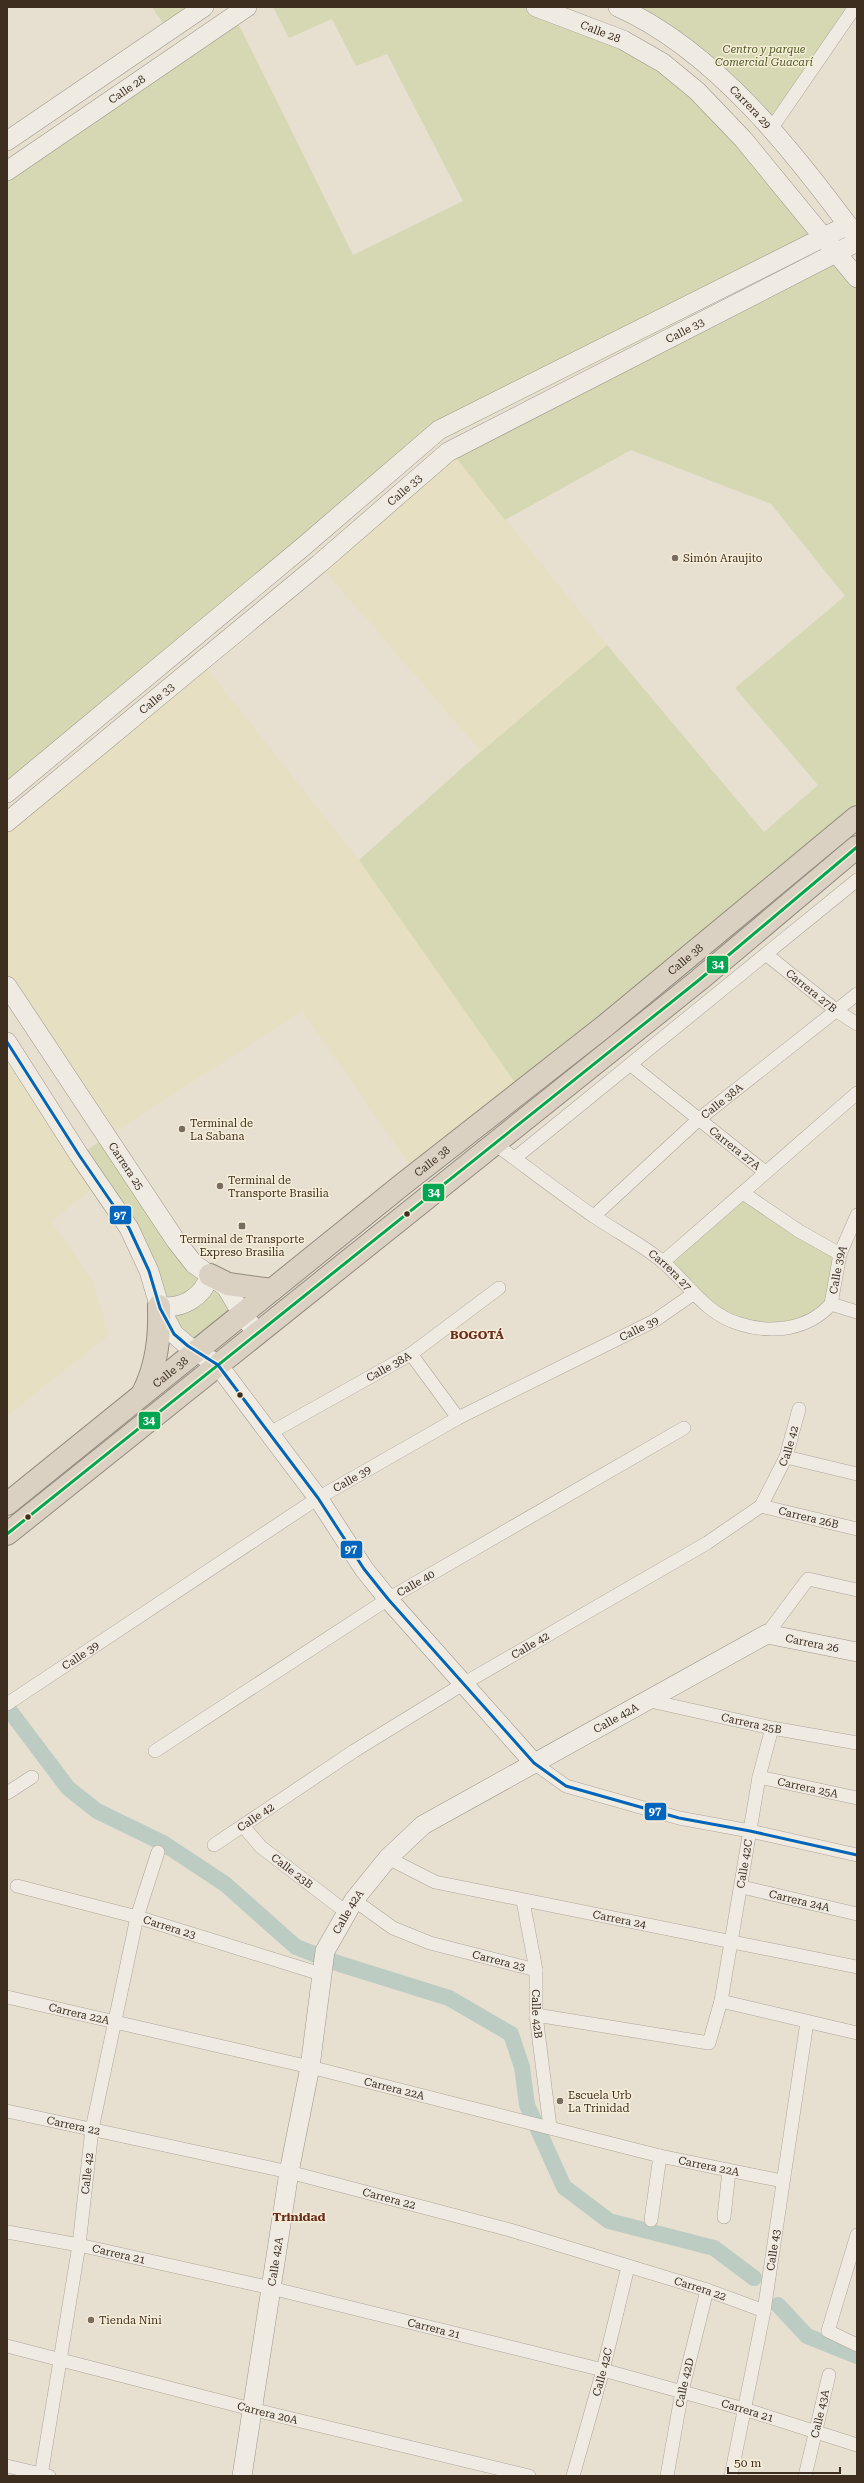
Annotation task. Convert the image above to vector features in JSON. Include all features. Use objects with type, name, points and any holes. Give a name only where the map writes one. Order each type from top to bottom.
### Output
[{"type":"highway","name":"Calle 38","points":[[7,1504],[272,1290],[606,1025],[857,817]]},
{"type":"highway","points":[[12,1530],[699,980],[857,847]]},
{"type":"highway","points":[[210,1275],[228,1284],[272,1290]]},
{"type":"highway","points":[[142,1394],[149,1381],[157,1349],[160,1332],[159,1306]]},
{"type":"street","points":[[7,141],[204,7]]},
{"type":"street","name":"Calle 28","points":[[7,171],[247,7]]},
{"type":"street","name":"Calle 28","points":[[536,7],[623,40],[663,63],[697,91],[743,139],[825,239]]},
{"type":"street","name":"Carrera 29","points":[[618,7],[636,15],[696,54],[771,130],[855,232]]},
{"type":"street","points":[[771,130],[855,7]]},
{"type":"street","name":"Calle 33","points":[[7,793],[304,546],[439,430],[825,239],[855,232]]},
{"type":"street","name":"Calle 33","points":[[7,822],[319,564],[421,473],[450,450],[550,398],[837,254],[855,232]]},
{"type":"street","points":[[825,239],[857,278]]},
{"type":"street","points":[[304,546],[319,564]]},
{"type":"street","points":[[515,1158],[767,955],[857,880]]},
{"type":"street","name":"Carrera 27B","points":[[767,955],[837,1011],[857,1024]]},
{"type":"street","name":"Carrera 25","points":[[7,986],[168,1230],[190,1259],[226,1287],[242,1314],[258,1334]]},
{"type":"street","name":"Calle 38A","points":[[594,1216],[699,1119],[857,994]]},
{"type":"street","points":[[7,1042],[79,1155],[129,1228],[149,1271],[159,1306],[174,1334],[188,1346],[197,1350],[218,1365],[318,1498],[364,1569],[388,1599],[534,1763],[566,1786],[679,1818],[750,1831],[857,1854]]},
{"type":"street","name":"Carrera 27A","points":[[631,1065],[765,1172]]},
{"type":"street","points":[[663,1262],[857,1092]]},
{"type":"street","name":"Carrera 27","points":[[495,1144],[594,1216],[663,1262],[693,1294],[713,1312],[739,1324],[761,1329],[784,1328],[804,1324],[820,1317],[831,1304]]},
{"type":"street","points":[[743,1193],[799,1231],[840,1254]]},
{"type":"street","name":"Calle 39A","points":[[831,1304],[840,1254],[857,1215]]},
{"type":"street","points":[[159,1306],[179,1306],[192,1300],[203,1290],[210,1275]]},
{"type":"street","name":"Calle 38A","points":[[270,1433],[411,1354],[499,1288]]},
{"type":"street","name":"Calle 39","points":[[10,1702],[318,1498],[458,1418],[654,1321],[693,1294]]},
{"type":"street","points":[[831,1304],[857,1312]]},
{"type":"street","points":[[411,1354],[458,1418]]},
{"type":"street","name":"Calle 42","points":[[214,1845],[354,1751],[463,1684],[707,1543],[761,1506],[786,1457],[799,1409]]},
{"type":"street","name":"Calle 40","points":[[155,1751],[388,1599],[684,1428]]},
{"type":"street","points":[[786,1457],[857,1474]]},
{"type":"street","name":"Carrera 26B","points":[[761,1506],[857,1529]]},
{"type":"street","name":"Calle 42A","points":[[242,2476],[251,2409],[289,2172],[310,2067],[321,1969],[330,1939],[350,1906],[388,1858],[423,1826],[646,1700],[767,1634],[808,1579],[857,1590]]},
{"type":"street","name":"Carrera 26","points":[[767,1634],[857,1652]]},
{"type":"street","name":"Carrera 25B","points":[[646,1700],[772,1728],[857,1743]]},
{"type":"street","name":"Calle 42C","points":[[536,2015],[705,2044],[709,2043],[721,2001],[742,1886],[759,1778],[772,1728]]},
{"type":"street","points":[[7,1793],[32,1776]]},
{"type":"street","name":"Carrera 25A","points":[[759,1778],[857,1798]]},
{"type":"street","name":"Calle 23B","points":[[243,1826],[261,1847],[350,1906]]},
{"type":"street","name":"Calle 42","points":[[44,2475],[60,2360],[79,2245],[92,2129],[137,1917],[158,1852]]},
{"type":"street","name":"Carrera 24","points":[[388,1858],[435,1882],[523,1901],[732,1941],[857,1967]]},
{"type":"street","name":"Carrera 23","points":[[17,1886],[137,1917],[321,1969]]},
{"type":"street","name":"Carrera 24A","points":[[742,1886],[857,1914]]},
{"type":"street","name":"Calle 42B","points":[[523,1901],[536,1970],[536,2015],[547,2126]]},
{"type":"street","name":"Carrera 23","points":[[350,1906],[393,1928],[430,1943],[536,1970]]},
{"type":"street","name":"Carrera 22A","points":[[7,1997],[310,2067],[547,2126],[660,2156],[730,2171],[782,2180]]},
{"type":"street","points":[[721,2001],[857,2033]]},
{"type":"street","name":"Calle 43","points":[[731,2476],[764,2311],[782,2180],[807,2022]]},
{"type":"street","name":"Carrera 22","points":[[7,2112],[289,2172],[510,2230],[707,2290],[764,2311]]},
{"type":"street","points":[[651,2220],[660,2156]]},
{"type":"street","points":[[724,2217],[730,2171]]},
{"type":"street","name":"Carrera 21","points":[[7,2232],[79,2245],[271,2288],[603,2370],[682,2391],[857,2445]]},
{"type":"street","points":[[857,2235],[828,2331],[857,2345]]},
{"type":"street","name":"Calle 42C","points":[[573,2476],[603,2370],[628,2267]]},
{"type":"street","name":"Calle 42D","points":[[667,2476],[682,2391],[707,2290]]},
{"type":"street","name":"Carrera 20A","points":[[7,2346],[251,2409],[529,2476]]},
{"type":"street","name":"Calle 43A","points":[[805,2476],[829,2375]]},
{"type":"street","points":[[7,2466],[44,2475]]},
{"type":"shaded area","points":[[450,450],[607,645],[481,752],[319,564]]},
{"type":"shaded area","points":[[202,662],[359,860],[521,1091],[416,1174],[302,1011],[107,1137],[7,986],[7,819]]},
{"type":"shaded area","points":[[7,1042],[99,1184],[51,1221],[92,1280],[109,1335],[7,1416]]},
{"type":"green space","points":[[152,7],[204,7],[168,31]]},
{"type":"green space","points":[[273,7],[536,7],[663,63],[825,239],[439,430],[7,793],[7,171],[234,15],[353,255],[463,201],[387,54],[356,66],[332,19],[289,38]]},
{"type":"green space","name":"Centro y parque Comercial Guacarí","points":[[618,7],[855,7],[771,129],[724,81]]},
{"type":"green space","points":[[837,254],[857,278],[857,817],[521,1091],[359,860],[462,768],[607,645],[764,832],[818,785],[735,688],[845,596],[771,504],[631,450],[505,520],[450,450]]},
{"type":"green space","points":[[107,1137],[242,1314],[191,1355],[149,1271],[79,1155]]},
{"type":"green space","points":[[743,1193],[840,1254],[831,1304],[804,1324],[739,1324],[663,1262]]},
{"type":"waterway","points":[[7,1707],[68,1788],[97,1811],[163,1843],[225,1884],[296,1947],[340,1964],[449,1998],[511,2034],[522,2067],[527,2105],[564,2187],[609,2221],[714,2248],[754,2278]]},
{"type":"waterway","points":[[778,2305],[807,2336],[857,2356]]},
{"type":"transit line","name":"34","points":[[7,1534],[699,980],[857,847]]},
{"type":"transit line","name":"97","points":[[7,1042],[79,1155],[129,1228],[149,1271],[160,1308],[174,1334],[188,1346],[218,1365],[318,1498],[364,1569],[388,1599],[534,1763],[566,1786],[679,1818],[750,1831],[857,1855]]},
{"type":"place","name":"Simón Araujito","points":[[675,558]]},
{"type":"place","name":"Terminal de La Sabana","points":[[182,1129]]},
{"type":"place","name":"Terminal de Transporte Brasilia","points":[[220,1186]]},
{"type":"place","name":"Terminal de Transporte Expreso Brasilia","points":[[242,1226]]},
{"type":"place","name":"Escuela Urb La Trinidad","points":[[560,2101]]},
{"type":"place","name":"Tienda Nini","points":[[91,2320]]},
{"type":"district","name":"BOGOTÁ","points":[[477,1335]]},
{"type":"district","name":"Trinidad","points":[[299,2217]]}]
